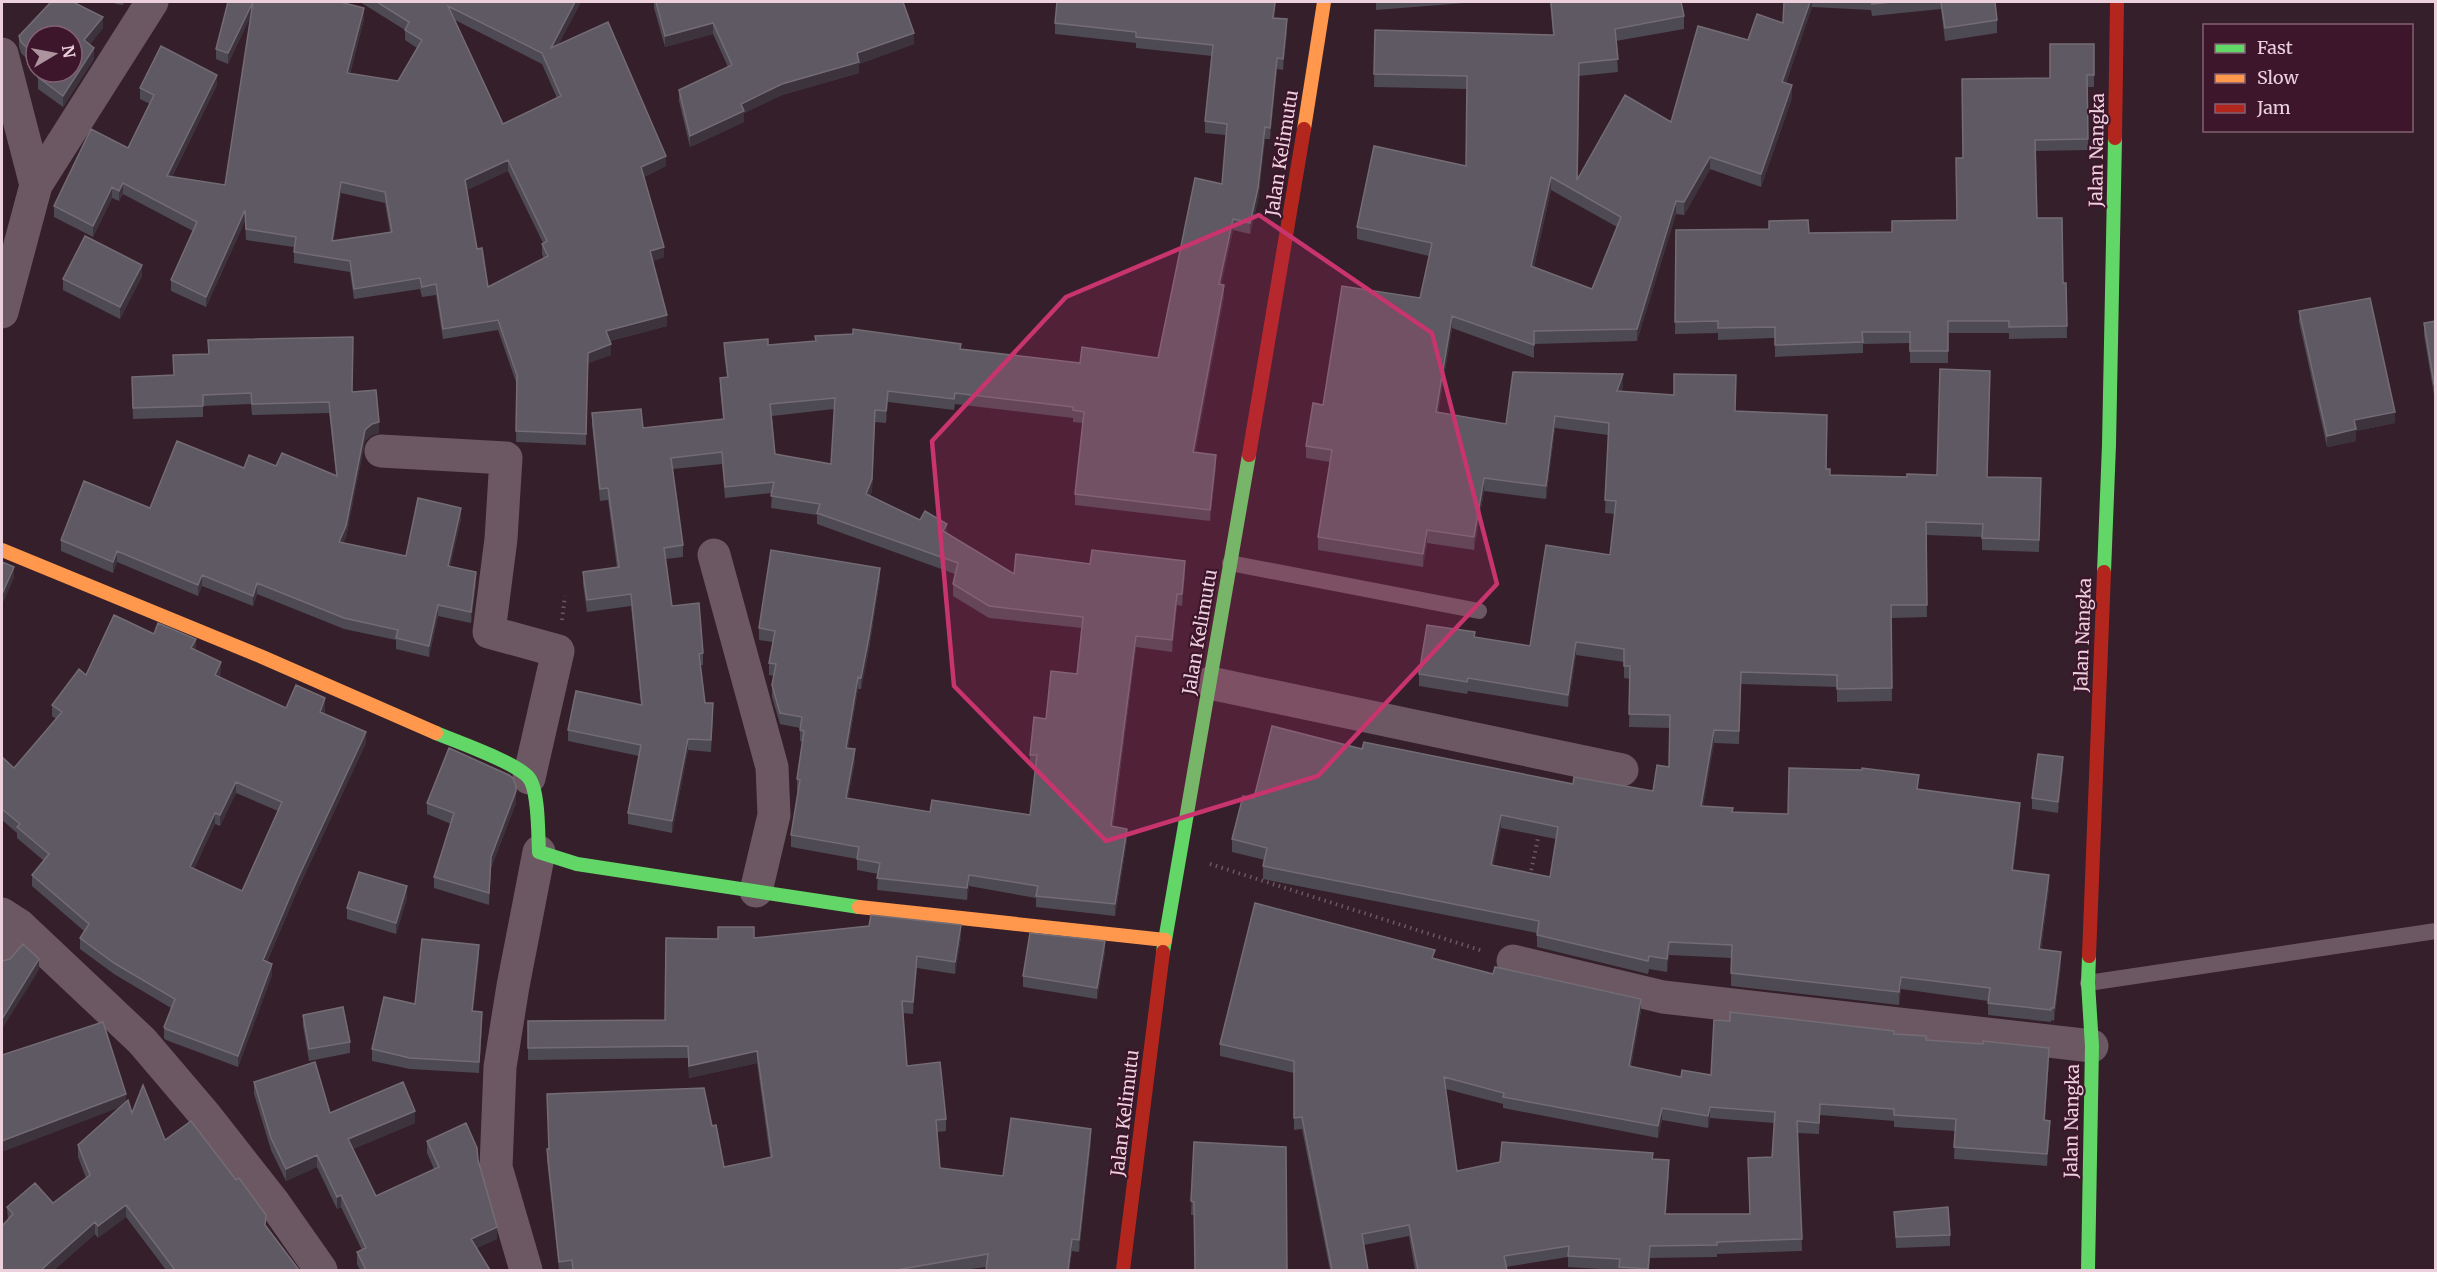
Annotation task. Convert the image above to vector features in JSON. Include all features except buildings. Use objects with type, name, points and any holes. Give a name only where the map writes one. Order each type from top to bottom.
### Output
[{"type":"street","points":[[2,312],[36,185],[152,2]]},
{"type":"street","name":"Jalan Kelimutu","points":[[1123,1270],[1165,940],[1282,264],[1324,2]]},
{"type":"street","name":"Jalan Nangka","points":[[2088,1270],[2092,1046],[2088,983],[2109,445],[2118,2]]},
{"type":"street","points":[[2,54],[36,185]]},
{"type":"street","points":[[381,451],[506,458],[501,539],[489,632],[558,651],[529,778],[534,793],[539,852],[500,1067],[496,1167],[526,1270]]},
{"type":"street","points":[[2,550],[260,656],[513,767],[529,778]]},
{"type":"street","points":[[714,555],[772,767],[774,815],[756,891]]},
{"type":"street","points":[[1210,683],[1622,770]]},
{"type":"street","points":[[539,852],[577,864],[826,903],[1165,940]]},
{"type":"street","points":[[2,953],[10,919],[142,1041],[274,1203],[321,1270]]},
{"type":"street","points":[[1513,961],[1663,997],[2092,1046]]},
{"type":"lane","points":[[1230,563],[1479,611]]},
{"type":"lane","points":[[2088,983],[2436,931]]},
{"type":"path","points":[[1529,881],[1540,824]]},
{"type":"path","points":[[1180,855],[1513,961]]},
{"type":"highlighted area","points":[[1259,215],[1432,333],[1497,584],[1318,776],[1106,841],[954,686],[932,441],[1066,297]]},
{"type":"traffic: fast","points":[[2104,572],[2115,138]]},
{"type":"traffic: fast","points":[[1163,952],[1249,455]]},
{"type":"traffic: fast","points":[[436,733],[500,759],[529,778],[535,793],[539,852],[577,864],[859,907]]},
{"type":"traffic: fast","points":[[2088,1270],[2092,1046],[2088,983],[2089,956]]},
{"type":"traffic: slow","points":[[1304,129],[1324,2]]},
{"type":"traffic: slow","points":[[2,550],[260,656],[436,733]]},
{"type":"traffic: slow","points":[[859,907],[1165,940]]},
{"type":"traffic: jam","points":[[2115,138],[2117,2]]},
{"type":"traffic: jam","points":[[1249,455],[1304,129]]},
{"type":"traffic: jam","points":[[2089,956],[2104,572]]},
{"type":"traffic: jam","points":[[1123,1270],[1163,952]]}]
